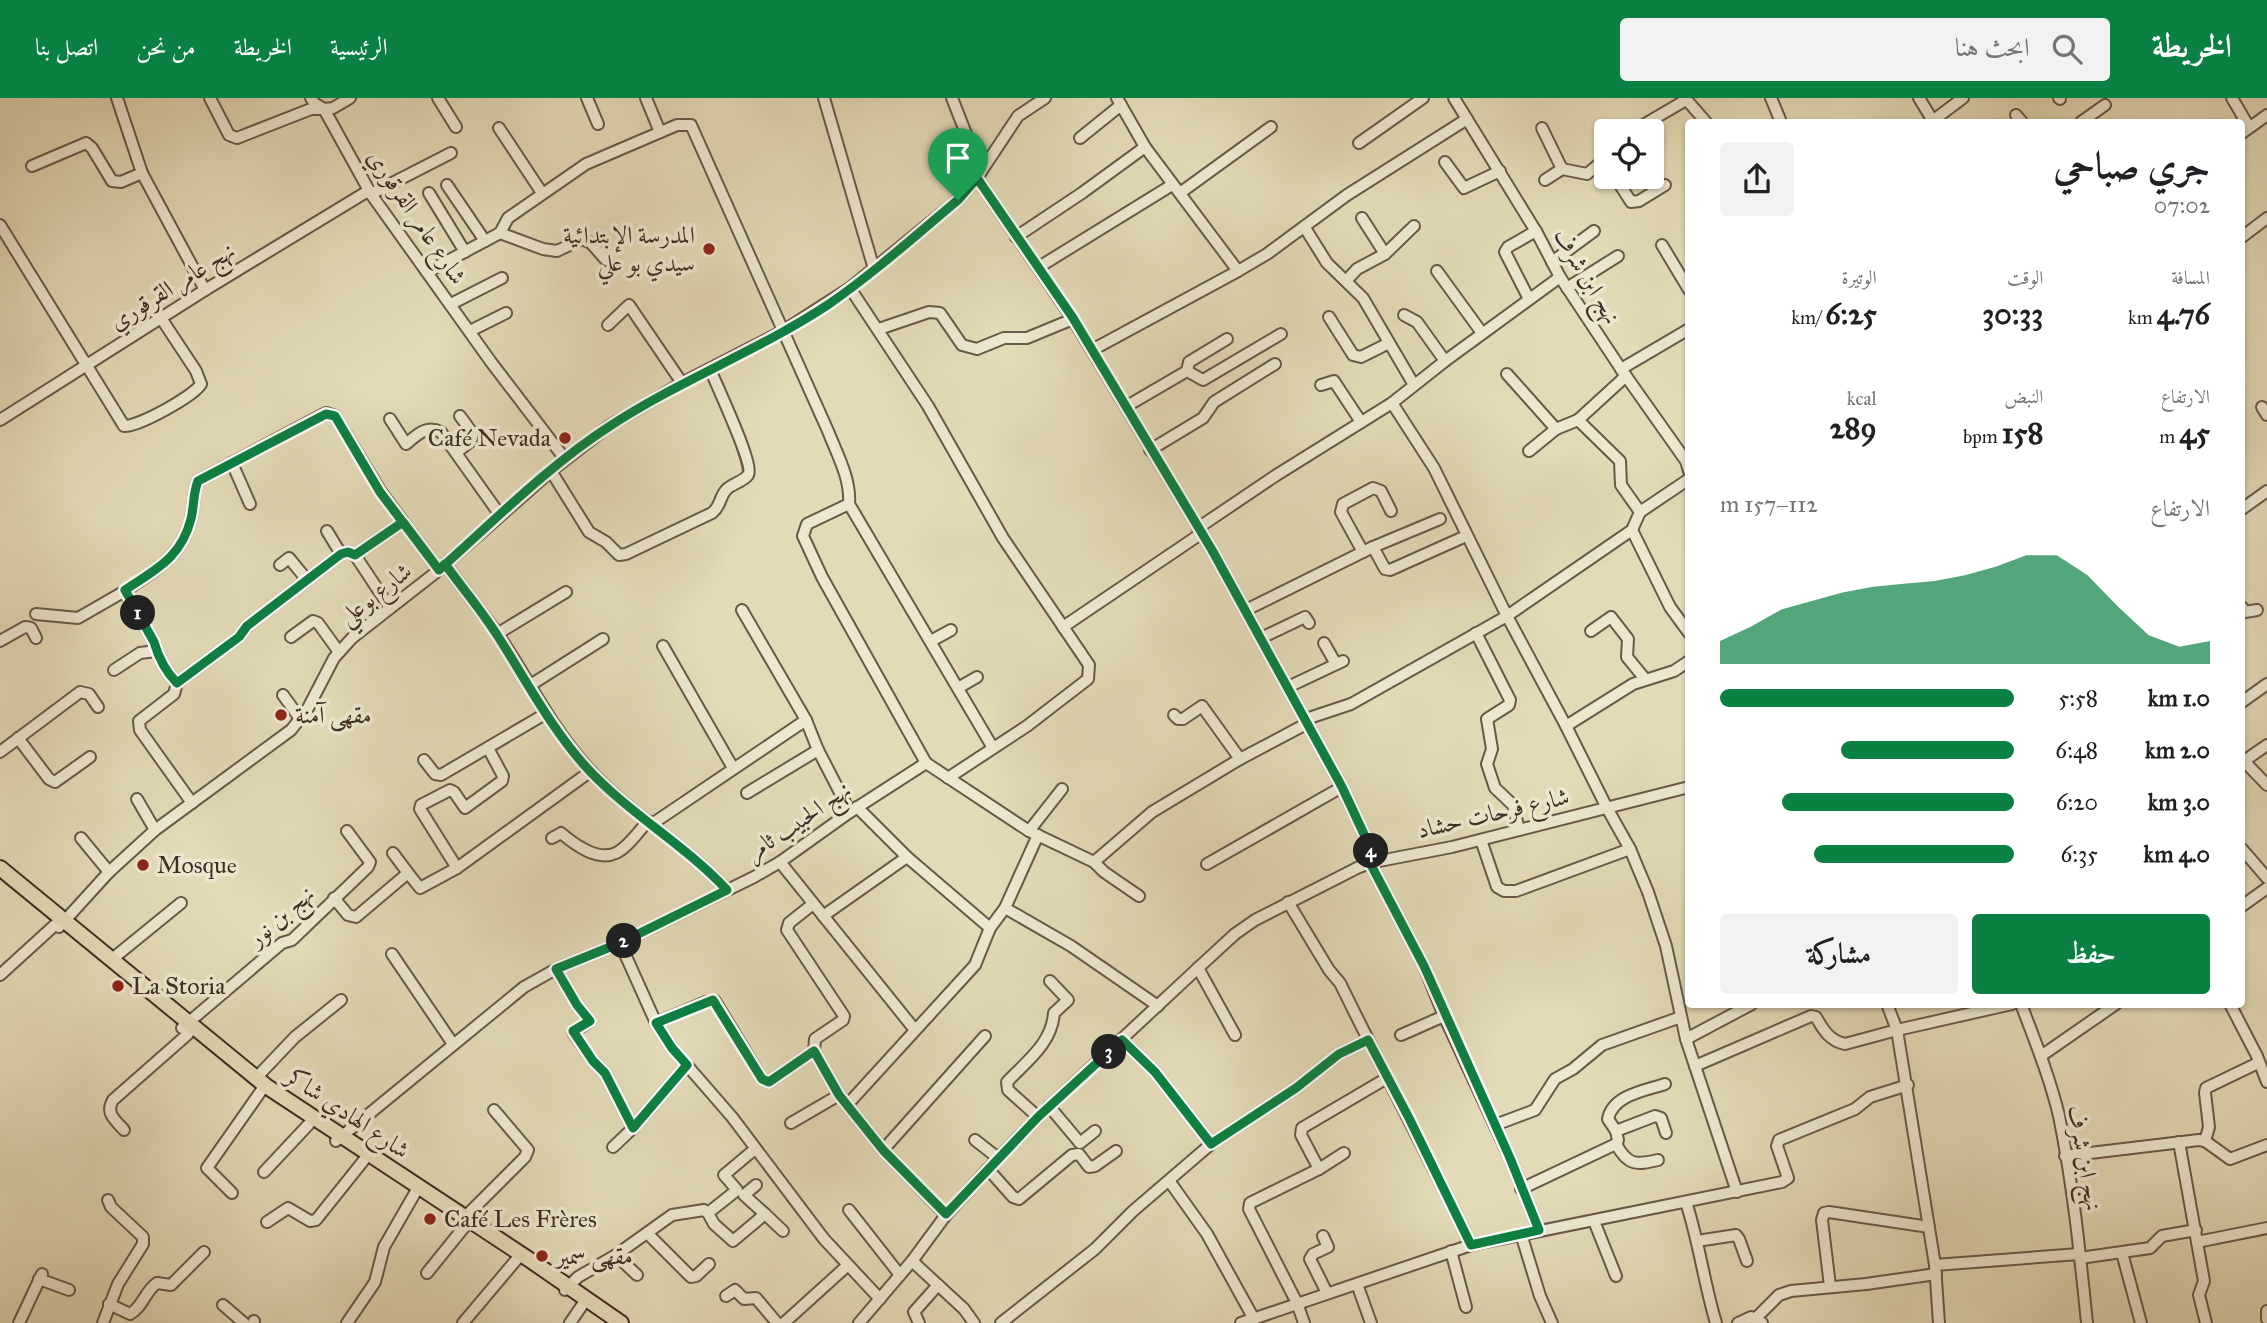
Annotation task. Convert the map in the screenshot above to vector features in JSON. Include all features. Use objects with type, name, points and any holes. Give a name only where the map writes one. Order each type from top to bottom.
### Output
[{"type":"main road","points":[[0,868],[60,924]]},
{"type":"main road","points":[[0,877],[60,924]]},
{"type":"main road","name":"شارع الهادي شاكر","points":[[60,924],[111,960],[186,1029]]},
{"type":"main road","name":"شارع الهادي شاكر","points":[[60,924],[186,1029],[261,1085],[621,1323]]},
{"type":"main road","name":"شارع الهادي شاكر","points":[[261,1085],[309,1124],[338,1138],[364,1160],[465,1222]]},
{"type":"main road","name":"شارع الهادي شاكر","points":[[492,1239],[517,1259],[531,1265]]},
{"type":"main road","name":"شارع الهادي شاكر","points":[[566,1289],[611,1323]]},
{"type":"street","points":[[117,98],[142,173],[205,290]]},
{"type":"street","points":[[210,98],[229,135],[237,138],[311,110],[333,108],[350,98]]},
{"type":"street","points":[[311,98],[324,109]]},
{"type":"street","points":[[439,98],[456,127]]},
{"type":"street","points":[[587,98],[598,124]]},
{"type":"street","points":[[646,98],[660,132]]},
{"type":"street","points":[[824,98],[874,269]]},
{"type":"street","points":[[952,98],[979,175],[1016,237],[1073,318],[1127,406],[1150,450],[1246,610],[1342,787],[1369,845],[1372,863],[1424,966],[1444,1016],[1496,1125],[1539,1230]]},
{"type":"street","name":"شارع بوعلي","points":[[0,975],[60,924],[109,872],[155,830],[291,730],[301,720],[328,666],[352,638],[442,567],[565,459],[609,426],[682,383],[783,331],[850,288],[958,200],[979,175],[1018,116],[1045,98]]},
{"type":"street","points":[[1359,143],[1423,98]]},
{"type":"street","name":"نهج ابن شرف","points":[[1454,98],[1536,231],[1567,288],[1685,460]]},
{"type":"street","points":[[1771,98],[1780,119]]},
{"type":"street","points":[[1919,98],[1930,119]]},
{"type":"street","points":[[1936,119],[1963,98]]},
{"type":"street","points":[[2232,98],[2254,124],[2267,131]]},
{"type":"street","points":[[1652,119],[1685,99],[1703,119]]},
{"type":"street","points":[[1080,138],[1119,102],[1145,146],[1238,271]]},
{"type":"street","points":[[2085,119],[2105,105]]},
{"type":"street","name":"شارع عامر القرقوري","points":[[324,109],[370,192],[505,382],[565,459]]},
{"type":"street","points":[[1092,350],[1238,271],[1305,228],[1348,195],[1467,119]]},
{"type":"street","points":[[427,272],[500,233],[508,218],[586,164],[660,132],[685,123],[691,125],[846,478],[849,504],[993,748]]},
{"type":"street","points":[[1039,267],[1176,189],[1271,127]]},
{"type":"street","points":[[499,128],[542,193]]},
{"type":"street","points":[[1542,128],[1562,169]]},
{"type":"street","points":[[32,166],[86,143],[92,148],[112,181],[121,182],[142,173]]},
{"type":"street","points":[[1016,237],[1145,146]]},
{"type":"street","name":"نهج عامر القرقوري","points":[[2,415],[370,192],[451,153]]},
{"type":"street","points":[[1445,162],[1464,188],[1500,171]]},
{"type":"street","points":[[1545,180],[1562,169],[1587,174],[1594,168]]},
{"type":"street","points":[[447,185],[485,241]]},
{"type":"street","points":[[1623,189],[1631,202],[1639,201],[1658,189]]},
{"type":"street","points":[[429,193],[465,252]]},
{"type":"street","points":[[1362,218],[1385,254]]},
{"type":"street","points":[[2245,235],[2266,222]]},
{"type":"street","points":[[0,225],[120,422],[128,427],[199,388],[201,379],[161,318]]},
{"type":"street","points":[[1346,281],[1357,269],[1385,254],[1414,226]]},
{"type":"street","points":[[1305,228],[1327,263],[1363,298],[1414,385]]},
{"type":"street","points":[[1529,299],[1505,252],[1508,247],[1536,231]]},
{"type":"street","points":[[1552,262],[1594,231]]},
{"type":"street","points":[[500,233],[543,249],[557,251],[582,239],[591,243],[606,260]]},
{"type":"street","points":[[1662,245],[1685,283]]},
{"type":"street","points":[[1567,288],[1618,256]]},
{"type":"street","points":[[1437,271],[1482,333]]},
{"type":"street","points":[[1063,627],[1200,531],[1392,403],[1560,277]]},
{"type":"street","points":[[451,304],[502,278]]},
{"type":"street","points":[[850,288],[954,449],[1003,538],[1089,665],[1088,679],[1027,726],[948,778]]},
{"type":"street","points":[[608,325],[629,305],[682,383]]},
{"type":"street","points":[[878,329],[929,312],[940,313],[961,345],[977,349],[1004,338],[1038,335],[1073,318]]},
{"type":"street","points":[[470,331],[506,313]]},
{"type":"street","points":[[1404,314],[1417,322],[1445,361]]},
{"type":"street","points":[[1329,317],[1353,355],[1361,357],[1389,342]]},
{"type":"street","points":[[1529,451],[1556,429],[1578,420],[1623,373],[1685,332]]},
{"type":"street","points":[[1187,371],[1203,380],[1281,334]]},
{"type":"street","points":[[1127,406],[1187,371],[1189,362],[1227,339]]},
{"type":"street","points":[[1150,450],[1203,418],[1214,402],[1275,364]]},
{"type":"street","points":[[551,471],[589,532],[606,542],[619,555],[712,513],[720,505],[727,489],[748,476],[750,470],[744,448],[710,369]]},
{"type":"street","points":[[1507,374],[1556,429]]},
{"type":"street","points":[[1321,385],[1334,381],[1361,422]]},
{"type":"street","points":[[1392,403],[1434,468],[1507,616],[1630,849],[1660,924],[1686,1039],[1737,1192]]},
{"type":"street","points":[[36,614],[78,618],[125,590],[174,555],[188,528],[198,481],[326,414],[335,416],[380,492],[497,634],[545,714],[591,771],[710,871],[727,890]]},
{"type":"street","points":[[457,453],[471,441],[473,434],[460,416]]},
{"type":"street","points":[[390,419],[406,444],[425,429],[433,428],[441,432],[500,515]]},
{"type":"street","points":[[1578,420],[1620,461],[1621,485],[1640,512]]},
{"type":"street","points":[[232,463],[250,504]]},
{"type":"street","points":[[1094,862],[1152,812],[1240,759],[1307,721],[1351,704],[1507,616],[1632,530],[1640,512],[1685,482]]},
{"type":"street","points":[[1391,511],[1381,491],[1373,488],[1343,504],[1341,512],[1385,569],[1390,570],[1466,536]]},
{"type":"street","points":[[2245,507],[2267,491]]},
{"type":"street","points":[[849,504],[807,524],[803,536],[822,577],[926,763],[1034,833],[1094,862],[1139,896]]},
{"type":"street","points":[[1246,610],[1368,550],[1440,519]]},
{"type":"street","points":[[355,555],[403,522]]},
{"type":"street","points":[[1632,530],[1670,607],[1685,628]]},
{"type":"street","points":[[327,531],[341,554]]},
{"type":"street","points":[[192,803],[140,730],[139,721],[174,694],[177,683],[239,637],[247,626],[341,554],[348,552],[355,555],[390,608]]},
{"type":"street","points":[[280,565],[289,558],[307,580]]},
{"type":"street","points":[[125,590],[154,642],[156,651],[177,683]]},
{"type":"street","points":[[497,634],[566,592]]},
{"type":"street","points":[[742,610],[806,720],[818,750],[853,809],[990,928]]},
{"type":"street","points":[[2245,610],[2249,613],[2257,610]]},
{"type":"street","points":[[1261,638],[1305,617],[1309,624]]},
{"type":"street","points":[[1591,631],[1611,617],[1628,639],[1627,657],[1645,679]]},
{"type":"street","points":[[291,637],[313,621],[318,623],[339,652]]},
{"type":"street","points":[[0,641],[25,627],[31,628],[36,638]]},
{"type":"street","points":[[931,641],[951,630]]},
{"type":"street","points":[[1476,633],[1510,700],[1509,705],[1487,719],[1492,749],[1487,764],[1495,788],[1513,805],[1519,830]]},
{"type":"street","points":[[529,686],[603,639]]},
{"type":"street","points":[[1288,687],[1339,662],[1324,643]]},
{"type":"street","points":[[663,646],[733,768]]},
{"type":"street","points":[[114,670],[140,653],[156,651]]},
{"type":"street","points":[[1566,726],[1608,698],[1645,679],[1674,671],[1685,664]]},
{"type":"street","points":[[958,688],[977,677]]},
{"type":"street","points":[[2245,700],[2267,684]]},
{"type":"street","points":[[0,752],[80,692],[89,694],[98,707]]},
{"type":"street","points":[[283,695],[301,720]]},
{"type":"street","points":[[1174,715],[1183,719],[1202,706],[1240,759]]},
{"type":"street","points":[[424,760],[435,774],[441,775],[545,714]]},
{"type":"street","points":[[552,838],[561,833],[571,843],[584,849],[610,854],[620,850],[650,823],[806,720]]},
{"type":"street","points":[[18,738],[49,779],[55,782],[90,757]]},
{"type":"street","points":[[2245,759],[2267,745]]},
{"type":"street","points":[[457,868],[420,809],[421,805],[450,790],[465,808],[502,781],[503,776],[488,748]]},
{"type":"street","points":[[747,793],[818,750]]},
{"type":"street","points":[[2245,762],[2267,785]]},
{"type":"street","name":"نهج الحبيب ثامر","points":[[338,1138],[524,987],[556,969],[620,943],[780,862],[853,809],[926,763]]},
{"type":"street","points":[[393,853],[420,888],[457,868],[591,771]]},
{"type":"street","points":[[1207,864],[1342,787]]},
{"type":"street","name":"شارع فرحات حشاد","points":[[859,1323],[912,1261],[946,1214],[998,1158],[1049,1106],[1235,934],[1288,902],[1372,863],[1519,830],[1685,788]]},
{"type":"street","points":[[848,1104],[975,965],[990,928],[1005,908],[1034,833],[1062,789]]},
{"type":"street","points":[[137,799],[155,830]]},
{"type":"street","name":"نهج بن نور","points":[[124,1130],[111,1115],[111,1103],[186,1029],[282,943],[292,940],[370,862],[347,831]]},
{"type":"street","points":[[81,838],[109,872]]},
{"type":"street","points":[[1481,839],[1497,887],[1510,892],[1547,881],[1630,849]]},
{"type":"street","points":[[2245,852],[2267,878]]},
{"type":"street","points":[[824,916],[907,857]]},
{"type":"street","points":[[780,862],[915,1030]]},
{"type":"street","points":[[334,898],[348,915],[356,917],[408,873]]},
{"type":"street","points":[[2245,904],[2267,888]]},
{"type":"street","points":[[1288,902],[1340,984],[1471,1245]]},
{"type":"street","points":[[111,960],[181,903]]},
{"type":"street","points":[[813,904],[789,923],[787,930],[844,1016],[843,1020],[815,1039],[814,1051],[839,1095],[883,1150],[946,1214]]},
{"type":"street","points":[[1005,908],[1071,946],[1158,1006]]},
{"type":"street","points":[[620,943],[656,1023],[672,1048],[725,1109],[824,1239],[880,1298]]},
{"type":"street","points":[[392,954],[453,1044]]},
{"type":"street","points":[[1198,968],[1235,1035]]},
{"type":"street","points":[[556,969],[577,1005],[590,1021],[573,1031],[593,1061],[605,1073],[633,1128]]},
{"type":"street","points":[[1038,1117],[1008,1090],[1007,1082],[1047,1040],[1053,1027],[1054,1013],[1068,1000],[1050,981]]},
{"type":"street","points":[[232,1193],[207,1168],[295,1037],[341,1000]]},
{"type":"street","points":[[656,1023],[706,1002],[715,1001],[762,1079],[769,1082],[814,1051]]},
{"type":"street","points":[[1686,1039],[1744,1008]]},
{"type":"street","points":[[1889,1008],[1897,1030],[1908,1085],[1936,1270],[1939,1323]]},
{"type":"street","points":[[1695,1066],[1811,1016],[1816,1017],[1829,1038],[1845,1044],[1994,1008]]},
{"type":"street","name":"نهج ابن شرف","points":[[2023,1008],[2041,1056],[2058,1115],[2080,1256],[2087,1323]]},
{"type":"street","points":[[2041,1056],[2110,1008]]},
{"type":"street","points":[[2232,1008],[2261,1057],[2267,1082]]},
{"type":"street","points":[[1401,1035],[1444,1016]]},
{"type":"street","points":[[1496,1125],[1535,1110],[1555,1079],[1573,1069],[1602,1045],[1681,1017]]},
{"type":"street","points":[[883,1150],[985,1036]]},
{"type":"street","points":[[1122,1040],[1155,1072],[1211,1144]]},
{"type":"street","points":[[1001,1323],[1095,1250],[1133,1211],[1170,1182],[1211,1144],[1296,1088],[1339,1054],[1368,1040]]},
{"type":"street","points":[[2205,1140],[2209,1127],[2205,1093],[2207,1088],[2261,1057]]},
{"type":"street","points":[[612,1147],[633,1128],[687,1065]]},
{"type":"street","points":[[1320,1169],[1301,1135],[1302,1128],[1387,1079]]},
{"type":"street","points":[[1658,1160],[1638,1164],[1623,1158],[1616,1144],[1616,1132],[1608,1119],[1611,1108],[1619,1100],[1665,1084]]},
{"type":"street","points":[[1241,1323],[1471,1245],[1782,1182],[1788,1178],[1777,1146],[1779,1139],[1855,1109],[1870,1097],[1908,1085]]},
{"type":"street","points":[[791,1123],[839,1095]]},
{"type":"street","points":[[1049,1106],[1080,1143],[1095,1131]]},
{"type":"street","points":[[428,1273],[465,1222],[525,1157],[528,1150],[494,1110]]},
{"type":"street","points":[[1616,1132],[1655,1116],[1661,1118],[1666,1133]]},
{"type":"street","points":[[264,1172],[309,1124]]},
{"type":"street","points":[[975,1140],[998,1158]]},
{"type":"street","points":[[2065,1156],[2205,1140],[2230,1159],[2267,1145]]},
{"type":"street","points":[[2179,1142],[2204,1281],[2199,1295],[2206,1323]]},
{"type":"street","points":[[1521,1189],[1616,1144]]},
{"type":"street","points":[[708,1213],[737,1190],[724,1175],[755,1149]]},
{"type":"street","points":[[988,1169],[1013,1197],[1019,1199],[1072,1155],[1079,1154],[1089,1167],[1095,1166],[1116,1151]]},
{"type":"street","points":[[1304,1323],[1297,1303],[1249,1209],[1250,1203],[1320,1169],[1345,1153]]},
{"type":"street","points":[[267,1223],[288,1208],[310,1220],[316,1220],[364,1160]]},
{"type":"street","points":[[1170,1182],[1207,1234],[1254,1319]]},
{"type":"street","points":[[756,1185],[744,1195],[783,1231]]},
{"type":"street","points":[[347,1323],[375,1282],[384,1247],[415,1193]]},
{"type":"street","points":[[103,1323],[118,1284],[143,1244],[144,1237],[111,1207],[108,1200]]},
{"type":"street","points":[[1686,1202],[1716,1323]]},
{"type":"street","points":[[566,1289],[578,1277],[616,1255],[672,1215],[704,1210],[714,1224],[733,1241],[765,1214]]},
{"type":"street","points":[[849,1210],[900,1275]]},
{"type":"street","points":[[1830,1286],[1822,1218],[1827,1212],[1929,1227]]},
{"type":"street","points":[[1594,1221],[1616,1276]]},
{"type":"street","points":[[1738,1323],[1746,1318],[1759,1321],[1779,1295],[1791,1291],[1866,1284],[1936,1270],[2122,1253],[2150,1248],[2162,1236],[2197,1236],[2267,1227]]},
{"type":"street","points":[[647,1233],[691,1277],[696,1276],[709,1264]]},
{"type":"street","points":[[1521,1234],[1540,1296],[1552,1323]]},
{"type":"street","points":[[1323,1236],[1328,1247],[1313,1254],[1310,1259],[1327,1293]]},
{"type":"street","points":[[1697,1241],[1736,1236],[1747,1261]]},
{"type":"street","points":[[1451,1251],[1466,1307]]},
{"type":"street","points":[[109,1304],[130,1314],[137,1310],[150,1288],[157,1283],[172,1284],[204,1252]]},
{"type":"street","points":[[2122,1253],[2141,1323]]},
{"type":"street","points":[[616,1255],[637,1275]]},
{"type":"street","points":[[463,1323],[517,1259]]},
{"type":"street","points":[[912,1261],[964,1309],[974,1323]]},
{"type":"street","points":[[784,1323],[848,1265]]},
{"type":"street","points":[[19,1323],[41,1277],[69,1290]]},
{"type":"street","points":[[1357,1284],[1371,1323]]},
{"type":"street","points":[[919,1323],[914,1312],[938,1285]]},
{"type":"street","points":[[726,1296],[734,1290],[744,1299],[756,1298],[777,1323]]},
{"type":"street","points":[[570,1323],[583,1304]]},
{"type":"street","points":[[223,1305],[250,1322]]},
{"type":"street","points":[[2267,1311],[2267,1319]]},
{"type":"place","name":"المدرسة الإبتدائية سيدي بو علي","points":[[709,249]]},
{"type":"place","name":"Café Nevada","points":[[565,438]]},
{"type":"place","name":"مقهى آمنة","points":[[281,715]]},
{"type":"place","name":"Mosque","points":[[143,865]]},
{"type":"place","name":"La Storia","points":[[118,986]]},
{"type":"place","name":"Café Les Frères","points":[[430,1219]]},
{"type":"place","name":"مقهى سمير","points":[[542,1256]]},
{"type":"route","points":[[958,200],[829,304],[682,383],[609,426],[551,471],[439,570],[403,522],[355,555],[348,552],[341,554],[247,626],[239,637],[177,683],[156,651],[154,642],[125,590],[166,563],[183,543],[192,516],[198,481],[326,414],[335,416],[380,492],[403,522],[439,570],[445,564],[497,634],[545,714],[586,766],[634,810],[710,871],[727,890],[620,943],[556,969],[577,1005],[590,1021],[573,1031],[593,1061],[605,1073],[633,1128],[687,1065],[656,1023],[713,1000],[762,1079],[769,1082],[814,1051],[839,1095],[883,1150],[946,1214],[1038,1117],[1122,1040],[1155,1072],[1211,1144],[1296,1088],[1339,1054],[1368,1040],[1471,1245],[1539,1230],[1510,1158],[1444,1016],[1424,966],[1370,863],[1374,862],[1369,845],[1342,787],[1212,550],[1073,318],[977,178],[958,200]]}]
